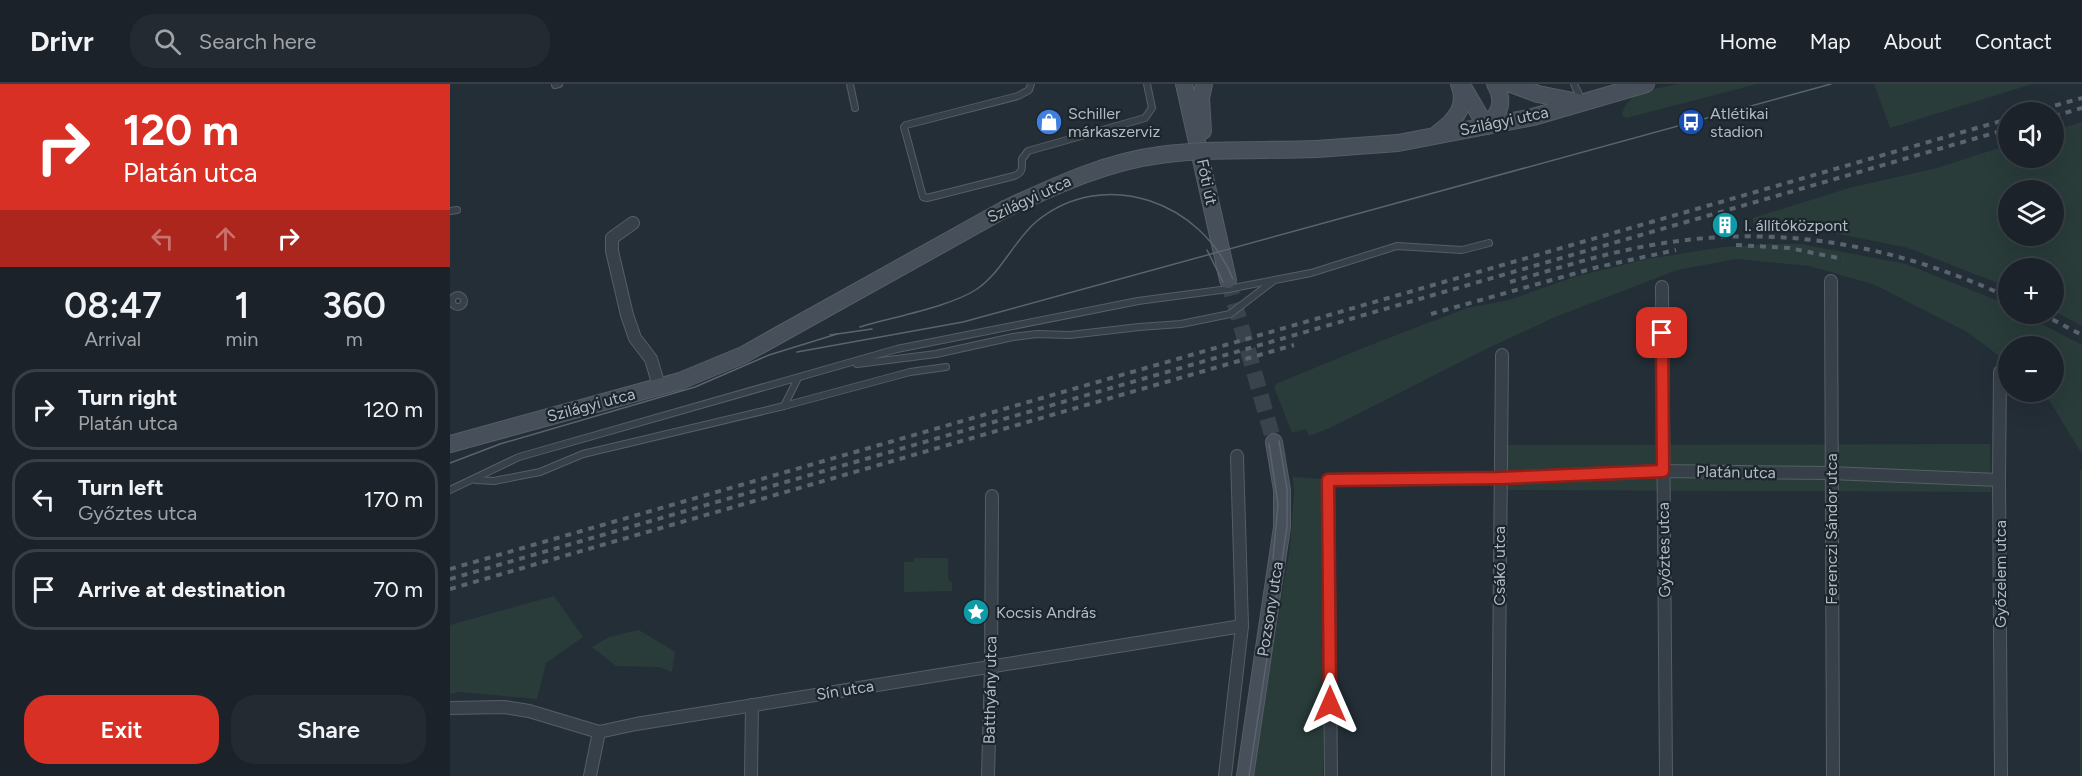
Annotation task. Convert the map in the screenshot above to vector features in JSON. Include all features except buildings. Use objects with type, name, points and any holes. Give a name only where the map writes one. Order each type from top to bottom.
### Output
[{"type":"street","name":"Fóti út","points":[[1184,84],[1228,280]]},
{"type":"street","points":[[1204,84],[1202,98],[1204,170]]},
{"type":"street","points":[[1460,84],[1486,126],[1500,111],[1500,96],[1495,84]]},
{"type":"street","points":[[1434,135],[1451,124],[1459,112],[1462,98],[1460,84]]},
{"type":"street","points":[[1511,84],[1538,94],[1582,102]]},
{"type":"street","name":"Szilágyi utca","points":[[450,444],[680,381],[743,355],[1005,208],[1084,174],[1134,159],[1159,155],[1210,151],[1368,147],[1398,143],[1533,117],[1646,84]]},
{"type":"street","points":[[633,223],[612,238],[612,251],[627,315],[635,338],[651,359],[658,386]]},
{"type":"street","name":"Ferenczi Sándor utca","points":[[1831,281],[1833,776]]},
{"type":"street","name":"Győztes utca","points":[[1662,287],[1666,776]]},
{"type":"street","name":"Csákó utca","points":[[1498,776],[1502,355]]},
{"type":"street","name":"Győzelem utca","points":[[2000,402],[2001,776]]},
{"type":"street","name":"Pozsony utca","points":[[1245,776],[1282,527],[1282,490],[1275,442]]},
{"type":"street","name":"Pozsony utca","points":[[1225,776],[1242,626],[1237,456]]},
{"type":"street","name":"Platán utca","points":[[1330,776],[1328,480],[1500,478],[1663,471],[1830,473],[1999,480]]},
{"type":"street","name":"Batthyány utca","points":[[988,776],[992,496]]},
{"type":"street","name":"Sín utca","points":[[450,708],[504,707],[529,711],[599,732],[636,724],[1242,626]]},
{"type":"street","points":[[751,776],[752,705]]},
{"type":"street","points":[[590,776],[599,732]]},
{"type":"lane","points":[[850,84],[855,108]]},
{"type":"lane","points":[[1031,84],[1029,90],[1018,96],[906,125],[904,128],[923,197],[927,198],[1020,174],[1022,159],[1028,151],[1145,118],[1152,108],[1147,84]]},
{"type":"lane","points":[[1574,84],[1582,102]]},
{"type":"lane","points":[[450,490],[519,458],[897,349],[1138,301],[1228,289],[1311,273],[1397,246],[1462,250],[1489,243]]},
{"type":"lane","points":[[838,366],[936,354],[1029,335],[1070,335],[1181,324],[1230,314],[1276,280]]},
{"type":"lane","points":[[475,480],[494,481],[540,472],[583,454],[784,406],[910,372],[946,367]]},
{"type":"lane","points":[[784,406],[798,378]]},
{"type":"green space","points":[[1677,84],[1757,84],[1626,118],[1622,115],[1630,100],[1643,92]]},
{"type":"green space","points":[[1874,84],[2032,84],[1890,128]]},
{"type":"green space","points":[[2082,122],[2082,326],[2064,316],[2064,258],[1998,258],[1998,283],[1908,248],[1829,232],[1754,229],[1753,218],[1849,188],[1937,168],[1998,148],[1998,168],[2064,168],[2064,128]]},
{"type":"green space","points":[[1801,244],[1906,264],[1998,301],[1998,324],[2042,324],[2082,345],[2082,454],[2050,402],[2064,402],[2064,336],[1998,336],[1998,355],[1969,333],[1875,285],[1810,266],[1736,259],[1677,270],[1555,317],[1484,350],[1330,428],[1309,436],[1306,429],[1292,433],[1274,387],[1278,383],[1368,346],[1467,308],[1509,300],[1574,277],[1647,259],[1723,247]]},
{"type":"green space","points":[[1990,444],[1991,492],[1505,490],[1505,445]]},
{"type":"green space","points":[[2082,469],[2082,776],[2080,776],[2080,471]]},
{"type":"green space","points":[[1293,477],[1324,479],[1323,776],[1252,776],[1290,547]]},
{"type":"green space","points":[[914,558],[948,558],[948,579],[952,583],[952,591],[904,592],[904,562],[913,562]]},
{"type":"green space","points":[[554,596],[583,637],[546,663],[537,699],[459,692],[450,694],[450,625]]},
{"type":"green space","points":[[639,630],[675,652],[672,672],[659,667],[616,666],[592,647],[609,637]]},
{"type":"tunnel","points":[[1228,280],[1274,442]]},
{"type":"tram line","points":[[797,352],[963,322],[1831,84]]},
{"type":"tram line","points":[[860,327],[937,306],[977,289],[994,274],[1021,237],[1037,221],[1064,205],[1092,196],[1121,195],[1149,200],[1175,212],[1199,230],[1218,252],[1233,279]]},
{"type":"tram line","points":[[1207,250],[1223,282]]},
{"type":"tram line","points":[[830,335],[872,329]]},
{"type":"tram line","points":[[450,463],[500,444],[695,387],[769,355],[837,334]]},
{"type":"tram line","points":[[1249,776],[1287,527],[1287,489],[1279,441]]},
{"type":"tram line","points":[[1269,444],[1278,504],[1273,559]]},
{"type":"railway","points":[[2064,103],[2082,98]]},
{"type":"railway","points":[[2064,113],[2082,108]]},
{"type":"railway","points":[[450,569],[1998,122]]},
{"type":"railway","points":[[450,579],[1998,132]]},
{"type":"railway","points":[[1510,282],[1630,249],[1694,239],[1741,236],[1832,243],[1876,251],[1921,263],[1998,293]]},
{"type":"railway","points":[[1736,245],[1789,248],[1843,259]]},
{"type":"railway","points":[[1431,314],[1598,267],[1676,250]]},
{"type":"railway","points":[[2061,324],[2082,335]]},
{"type":"railway","points":[[450,589],[1294,345]]},
{"type":"place","name":"Schiller márkaszerviz","points":[[1049,122]]},
{"type":"place","name":"Atlétikai stadion","points":[[1691,122]]},
{"type":"place","name":"I. állítóközpont","points":[[1725,225]]},
{"type":"place","name":"Kocsis András","points":[[976,612]]},
{"type":"route","points":[[1330,704],[1328,480],[1500,478],[1663,471],[1662,333]]}]
